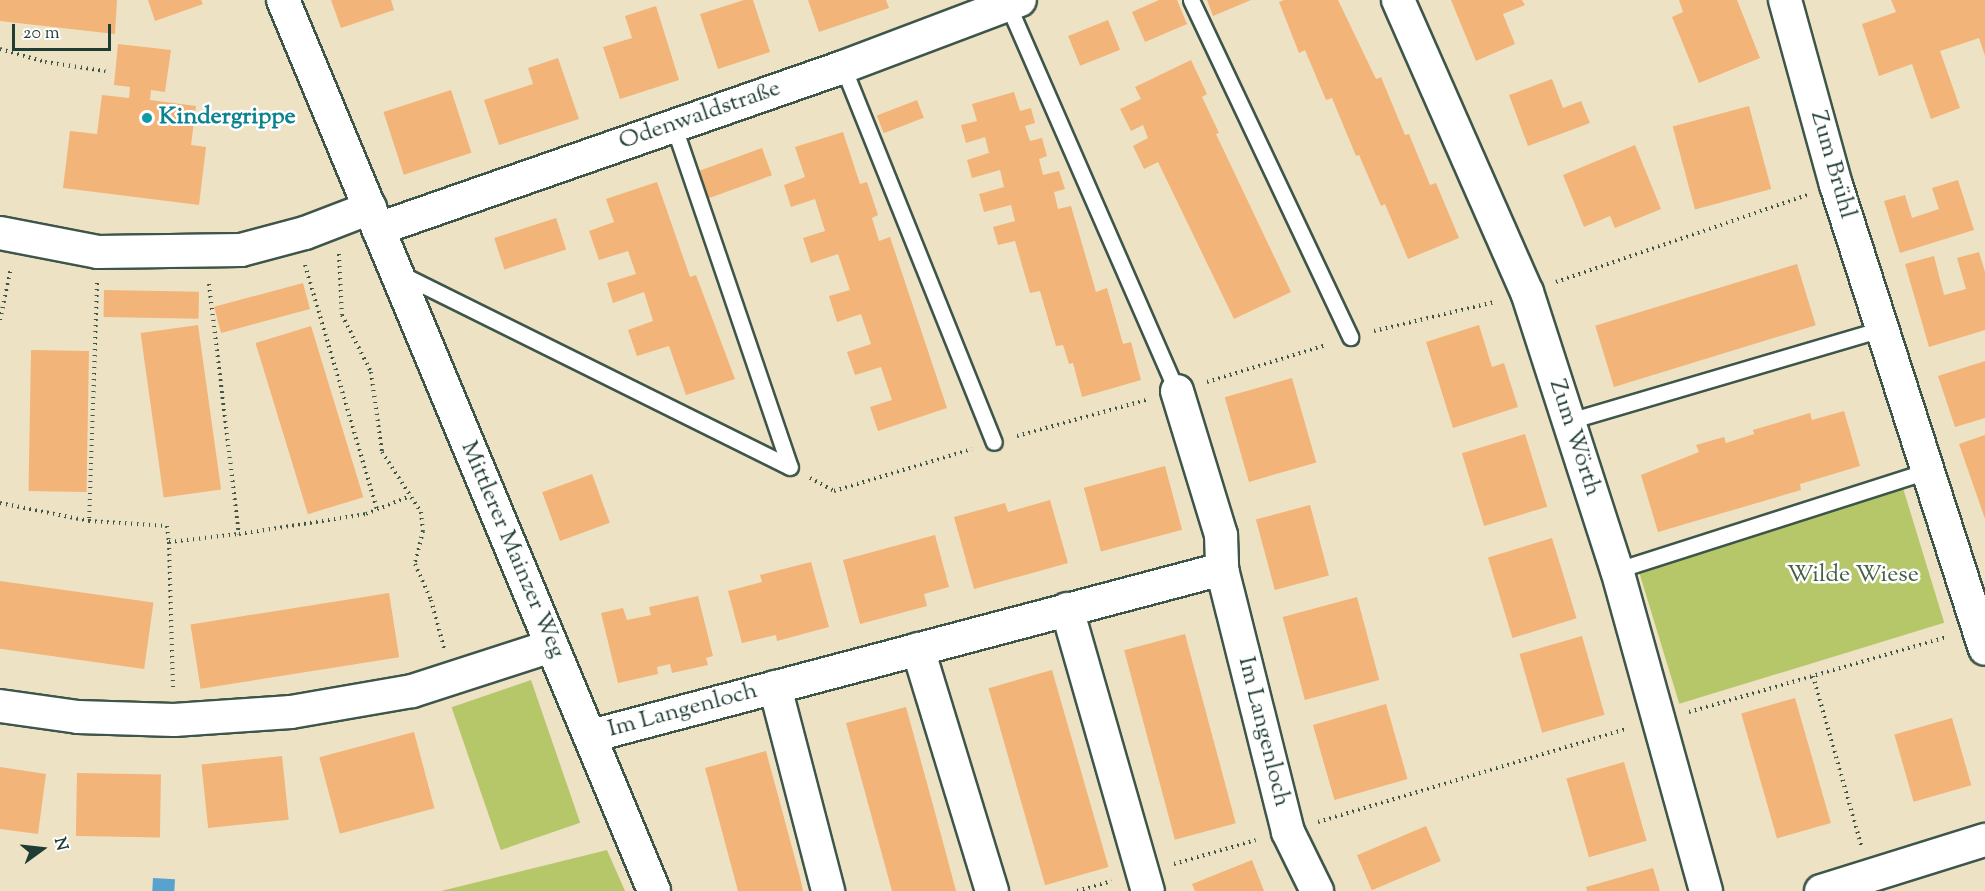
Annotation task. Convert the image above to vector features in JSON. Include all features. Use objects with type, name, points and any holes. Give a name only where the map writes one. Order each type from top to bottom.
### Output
[{"type":"street","name":"Mittlerer Mainzer Weg","points":[[283,0],[654,891]]},
{"type":"street","name":"Zum Wörth","points":[[1398,0],[1527,292],[1617,570],[1706,891]]},
{"type":"street","name":"Zum Brühl","points":[[1785,0],[1836,185],[1926,471],[1982,639]]},
{"type":"street","name":"Odenwaldstraße","points":[[374,218],[673,124],[843,67],[1014,3]]},
{"type":"street","points":[[9,236],[98,252],[205,252],[241,250],[297,236],[332,223],[374,218]]},
{"type":"street","name":"Im Langenloch","points":[[1178,391],[1221,535],[1222,569],[1288,832],[1317,891]]},
{"type":"street","name":"Im Langenloch","points":[[591,736],[1222,569]]},
{"type":"street","points":[[1067,609],[1145,882]]},
{"type":"street","points":[[0,706],[78,717],[174,720],[291,712],[412,691],[551,646]]},
{"type":"street","points":[[918,649],[992,891]]},
{"type":"street","name":"Im Langenloch","points":[[775,687],[828,891]]},
{"type":"street","points":[[1821,891],[1985,840]]},
{"type":"lane","points":[[1191,0],[1350,337]]},
{"type":"lane","points":[[1014,3],[1178,391]]},
{"type":"lane","points":[[843,67],[994,442]]},
{"type":"lane","points":[[673,124],[790,467]]},
{"type":"lane","points":[[396,272],[790,467]]},
{"type":"lane","points":[[1569,421],[1882,329]]},
{"type":"lane","points":[[1617,570],[1926,471]]},
{"type":"path","points":[[0,49],[45,62],[105,71]]},
{"type":"path","points":[[790,467],[834,491],[994,442],[1178,391],[1350,337],[1527,292],[1836,185]]},
{"type":"path","points":[[332,223],[340,261],[342,315],[371,372],[382,452],[421,512],[423,531],[415,564],[431,600],[453,678]]},
{"type":"path","points":[[0,320],[9,236]]},
{"type":"path","points":[[297,236],[377,509]]},
{"type":"path","points":[[88,521],[98,252]]},
{"type":"path","points":[[205,252],[240,534]]},
{"type":"path","points":[[168,542],[240,534],[377,509],[410,496]]},
{"type":"path","points":[[0,503],[88,521],[168,526],[174,720]]},
{"type":"path","points":[[1077,891],[1145,882],[1288,832],[1813,676],[1982,639]]},
{"type":"path","points":[[1813,676],[1870,876]]},
{"type":"green space","name":"Wilde Wiese","points":[[1903,488],[1944,623],[1679,704],[1638,569]]},
{"type":"green space","points":[[531,680],[580,823],[501,850],[452,707]]},
{"type":"green space","points":[[607,850],[625,891],[441,891]]},
{"type":"water","points":[[153,878],[175,879],[174,891],[152,891]]},
{"type":"building","points":[[0,0],[117,0],[115,34],[0,21]]},
{"type":"building","points":[[148,0],[201,0],[203,4],[155,21]]},
{"type":"building","points":[[331,0],[391,0],[394,10],[341,28]]},
{"type":"building","points":[[744,0],[753,0],[770,52],[718,69],[700,14]]},
{"type":"building","points":[[808,0],[886,0],[889,8],[819,32]]},
{"type":"building","points":[[1159,0],[1177,0],[1187,24],[1145,42],[1132,12]]},
{"type":"building","points":[[1207,0],[1251,0],[1213,16]]},
{"type":"building","points":[[1284,0],[1338,0],[1376,79],[1381,77],[1405,135],[1409,134],[1430,185],[1436,183],[1459,238],[1408,259],[1385,204],[1381,206],[1359,155],[1356,156],[1332,98],[1326,100],[1305,50],[1299,53],[1279,2]]},
{"type":"building","points":[[1451,0],[1522,0],[1525,5],[1503,14],[1515,44],[1476,61]]},
{"type":"building","points":[[1679,0],[1737,0],[1760,58],[1699,83],[1672,17],[1683,12]]},
{"type":"building","points":[[1891,0],[1985,0],[1985,56],[1979,38],[1940,51],[1960,108],[1931,119],[1912,64],[1879,76],[1862,24],[1896,12]]},
{"type":"building","points":[[656,6],[679,80],[620,99],[603,47],[632,38],[625,16]]},
{"type":"building","points":[[1108,20],[1120,50],[1080,66],[1068,36]]},
{"type":"building","name":"Kindergrippe","points":[[118,44],[171,50],[165,92],[151,90],[150,100],[196,106],[191,145],[206,147],[199,205],[63,188],[70,131],[97,134],[102,95],[129,98],[130,87],[114,85]]},
{"type":"building","points":[[558,58],[579,119],[499,145],[484,100],[533,84],[528,68]]},
{"type":"building","points":[[1191,60],[1207,94],[1202,97],[1219,133],[1216,134],[1291,292],[1234,319],[1158,162],[1144,169],[1133,146],[1148,138],[1143,125],[1131,131],[1120,109],[1141,99],[1135,87]]},
{"type":"building","points":[[1552,79],[1563,108],[1581,101],[1590,123],[1528,146],[1509,95]]},
{"type":"building","points":[[451,90],[471,153],[404,175],[383,112]]},
{"type":"building","points":[[1014,92],[1020,111],[1031,108],[1035,123],[1025,126],[1030,141],[1042,138],[1047,156],[1039,159],[1043,175],[1059,171],[1065,189],[1054,192],[1058,209],[1071,206],[1096,292],[1107,288],[1123,344],[1131,342],[1141,380],[1082,397],[1073,363],[1069,364],[1063,345],[1056,346],[1040,291],[1030,293],[1015,241],[998,245],[993,227],[1015,221],[1011,205],[984,212],[979,194],[1004,187],[1000,170],[972,178],[967,160],[989,153],[985,137],[966,143],[961,125],[977,121],[972,104]]},
{"type":"building","points":[[917,100],[924,118],[884,133],[877,115]]},
{"type":"building","points":[[1749,106],[1771,189],[1695,210],[1673,126]]},
{"type":"building","points":[[843,132],[860,184],[867,182],[878,215],[872,218],[879,241],[890,237],[947,408],[878,431],[870,407],[892,400],[881,367],[855,375],[847,352],[871,344],[861,314],[837,322],[829,296],[850,290],[838,254],[811,263],[803,238],[825,231],[815,199],[791,207],[784,185],[805,177],[795,147]]},
{"type":"building","points":[[1635,145],[1661,209],[1615,228],[1610,216],[1584,227],[1563,175]]},
{"type":"building","points":[[762,148],[772,175],[705,200],[695,172]]},
{"type":"building","points":[[1958,180],[1974,230],[1900,253],[1884,201],[1905,195],[1912,218],[1939,209],[1932,188]]},
{"type":"building","points":[[657,182],[690,277],[696,275],[735,379],[686,395],[669,346],[637,356],[628,330],[653,321],[644,292],[613,303],[607,283],[636,274],[628,251],[599,260],[589,231],[614,222],[606,199]]},
{"type":"building","points":[[556,218],[566,249],[504,269],[494,238]]},
{"type":"building","points":[[1979,252],[1985,272],[1985,330],[1929,347],[1905,264],[1934,256],[1944,295],[1966,289],[1957,258]]},
{"type":"building","points":[[1797,264],[1816,325],[1614,387],[1595,326]]},
{"type":"building","points":[[303,283],[310,309],[221,333],[214,307]]},
{"type":"building","points":[[104,290],[199,292],[199,319],[104,317]]},
{"type":"building","points":[[198,325],[221,489],[164,497],[141,333]]},
{"type":"building","points":[[1479,325],[1492,367],[1504,363],[1518,407],[1453,428],[1426,342]]},
{"type":"building","points":[[311,326],[363,497],[308,514],[256,343]]},
{"type":"building","points":[[31,350],[89,351],[87,492],[29,491]]},
{"type":"building","points":[[1985,361],[1985,418],[1955,427],[1938,376]]},
{"type":"building","points":[[1292,378],[1316,463],[1249,482],[1225,397]]},
{"type":"building","points":[[1844,411],[1860,466],[1800,484],[1801,490],[1658,532],[1641,475],[1699,452],[1696,445],[1724,437],[1726,443],[1754,434],[1753,430],[1810,413],[1812,420]]},
{"type":"building","points":[[1525,434],[1547,507],[1484,526],[1462,453]]},
{"type":"building","points":[[1985,435],[1985,519],[1959,444]]},
{"type":"building","points":[[1165,466],[1182,530],[1101,551],[1084,488]]},
{"type":"building","points":[[592,474],[610,523],[560,541],[542,492]]},
{"type":"building","points":[[1050,500],[1068,563],[974,589],[954,517],[1005,503],[1008,512]]},
{"type":"building","points":[[1310,505],[1329,576],[1275,590],[1256,519]]},
{"type":"building","points":[[935,535],[949,587],[924,594],[927,606],[860,624],[843,560]]},
{"type":"building","points":[[1552,538],[1577,618],[1512,638],[1488,558]]},
{"type":"building","points":[[811,562],[829,627],[777,641],[776,635],[742,643],[728,591],[762,582],[760,575]]},
{"type":"building","points":[[0,581],[153,603],[144,669],[0,649]]},
{"type":"building","points":[[389,593],[399,657],[201,689],[190,624]]},
{"type":"building","points":[[698,596],[713,656],[706,658],[708,665],[672,673],[670,664],[657,667],[658,674],[618,683],[601,613],[623,608],[627,620],[651,615],[649,607]]},
{"type":"building","points":[[1357,597],[1379,680],[1305,700],[1283,617]]},
{"type":"building","points":[[1185,634],[1236,823],[1175,840],[1124,650]]},
{"type":"building","points":[[1582,636],[1605,715],[1542,733],[1520,654]]},
{"type":"building","points":[[1052,670],[1109,867],[1045,885],[989,688]]},
{"type":"building","points":[[1795,698],[1831,823],[1777,838],[1741,713]]},
{"type":"building","points":[[1386,704],[1407,779],[1334,800],[1313,725]]},
{"type":"building","points":[[906,707],[956,891],[892,891],[846,723]]},
{"type":"building","points":[[1952,718],[1971,785],[1914,802],[1894,735]]},
{"type":"building","points":[[414,732],[434,808],[340,834],[319,757]]},
{"type":"building","points":[[766,751],[803,891],[738,891],[705,768]]},
{"type":"building","points":[[282,756],[289,820],[208,828],[201,764]]},
{"type":"building","points":[[1624,762],[1647,841],[1589,857],[1566,779]]},
{"type":"building","points":[[0,767],[46,774],[38,834],[0,829]]},
{"type":"building","points":[[77,773],[161,774],[160,837],[76,836]]},
{"type":"building","points":[[1426,826],[1441,861],[1372,890],[1357,855]]},
{"type":"building","points":[[1252,860],[1264,891],[1195,891],[1192,884]]},
{"type":"building","points":[[1653,868],[1660,891],[1587,891],[1586,887]]},
{"type":"place","name":"Kindergrippe","points":[[147,118]]}]
